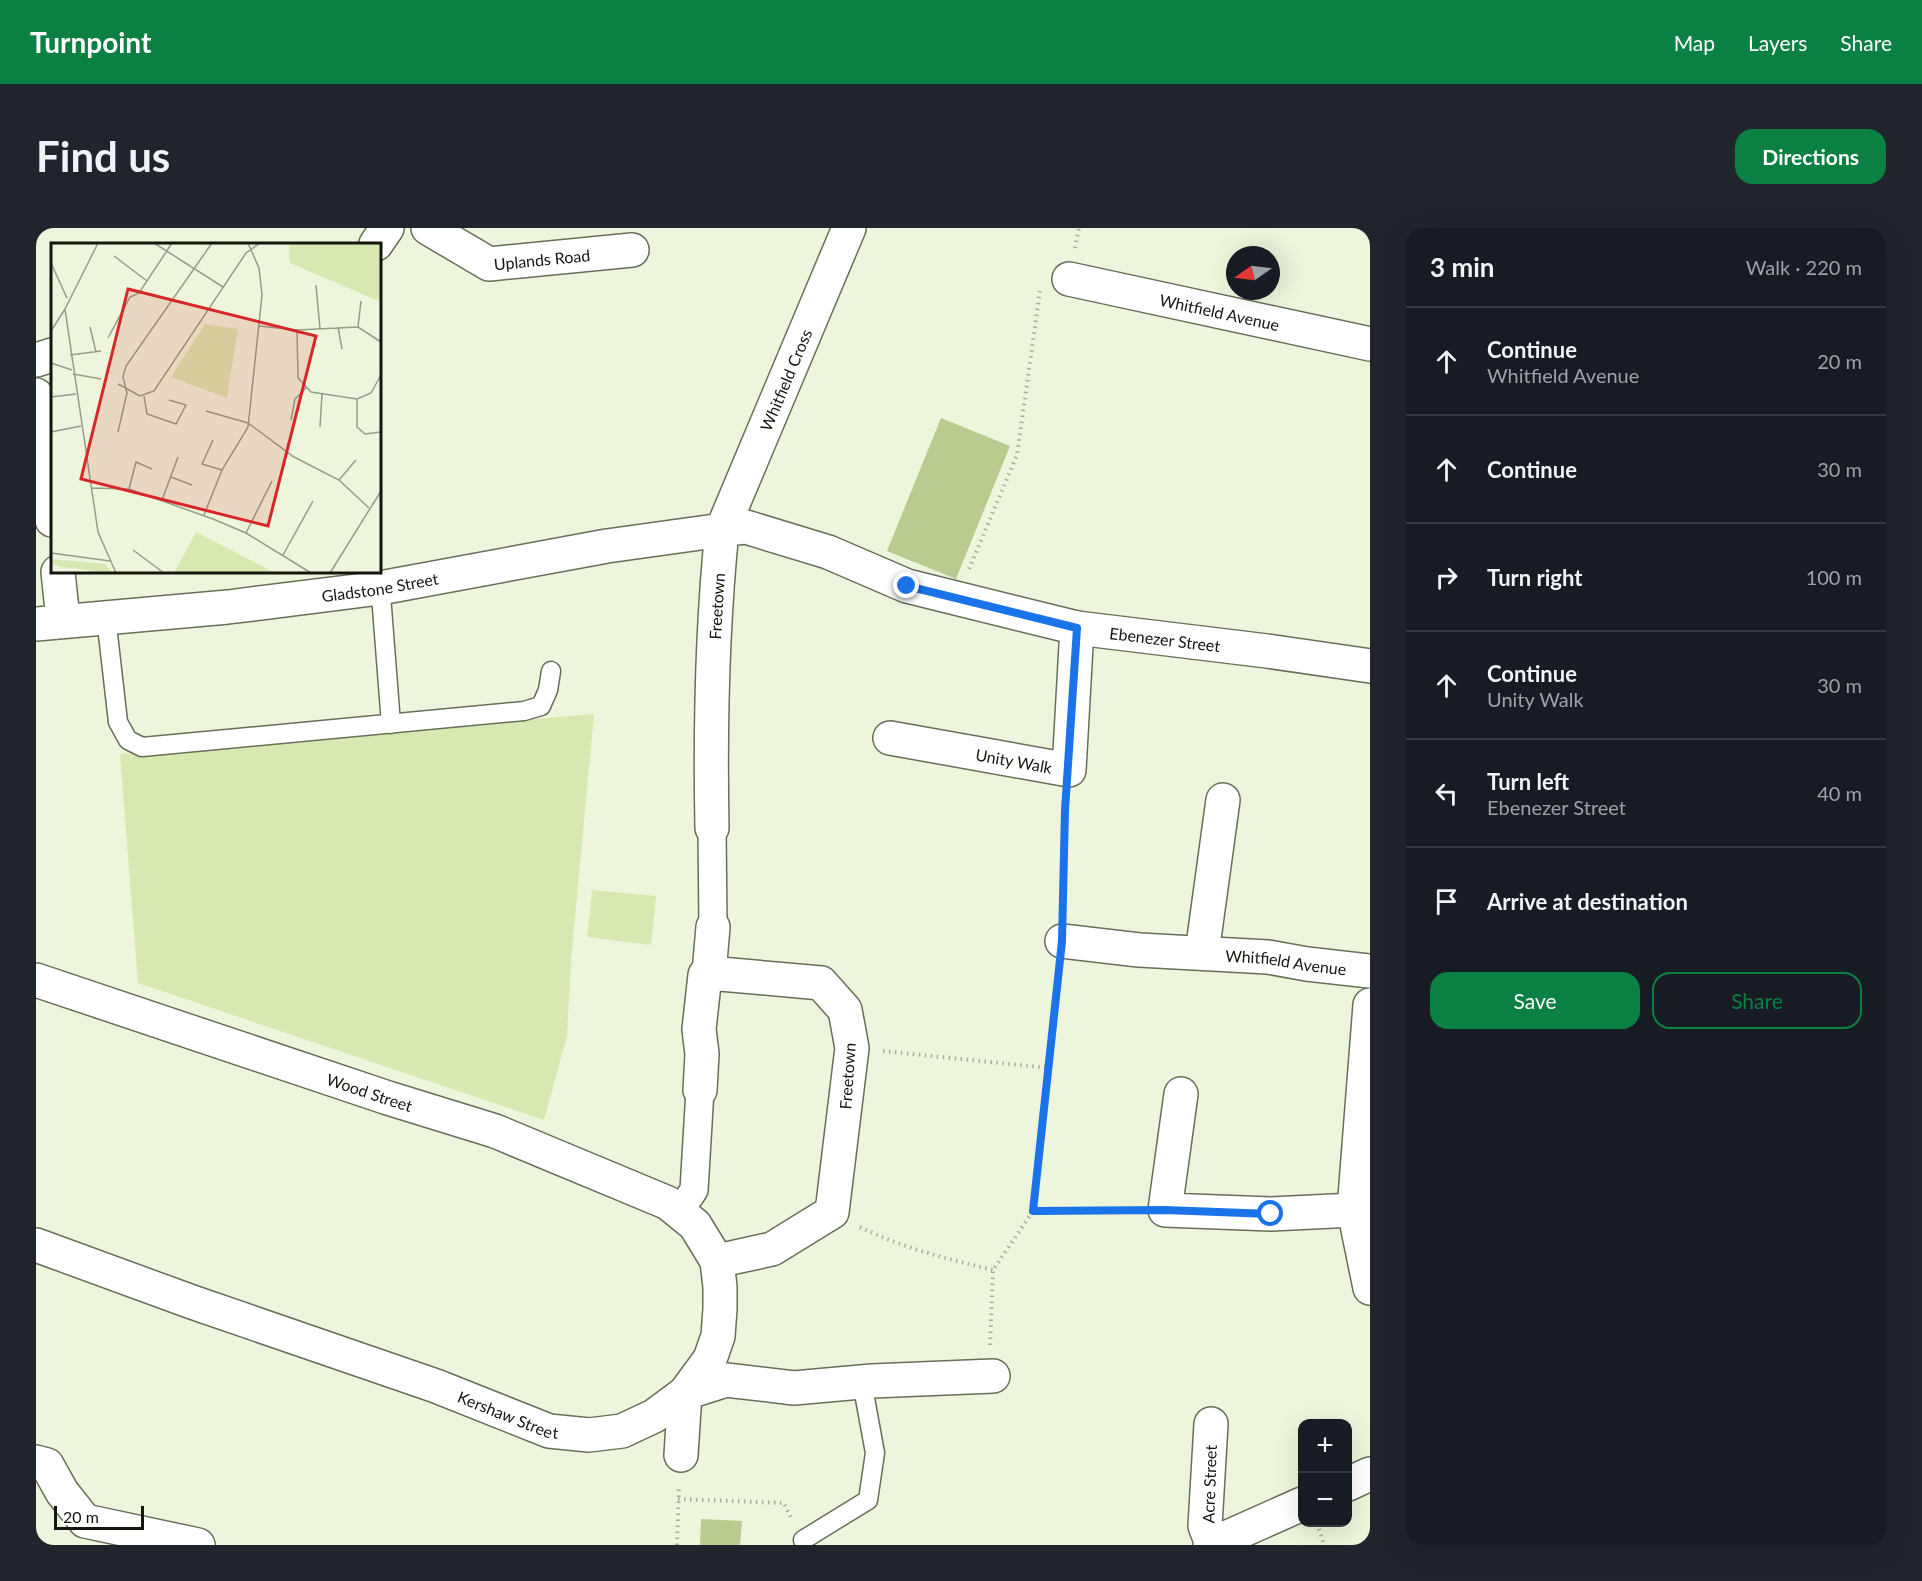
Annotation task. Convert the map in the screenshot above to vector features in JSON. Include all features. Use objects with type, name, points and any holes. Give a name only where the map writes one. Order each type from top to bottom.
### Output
[{"type":"street","points":[[377,243],[387,228]]},
{"type":"street","name":"Uplands Road","points":[[428,228],[489,264],[632,250]]},
{"type":"street","name":"Whitfield Cross","points":[[722,530],[849,228]]},
{"type":"street","name":"Whitfield Avenue","points":[[1069,279],[1370,344]]},
{"type":"street","points":[[36,360],[51,355]]},
{"type":"street","points":[[36,394],[41,463],[51,515]]},
{"type":"street","name":"Ebenezer Street","points":[[722,530],[746,527],[828,552],[907,586],[1077,628],[1370,666]]},
{"type":"street","name":"Gladstone Street","points":[[50,622],[228,607],[380,580],[722,530]]},
{"type":"street","name":"Freetown","points":[[712,828],[710,733],[717,579],[722,530]]},
{"type":"street","points":[[50,622],[58,573]]},
{"type":"street","name":"Unity Walk","points":[[890,738],[1069,770],[1077,628]]},
{"type":"street","name":"Whitfield Avenue","points":[[1202,953],[1223,800]]},
{"type":"street","points":[[681,1455],[685,1393],[710,1359],[718,1336],[720,1287],[717,1261],[687,1218],[694,1190],[702,1054],[699,1029],[702,989],[703,979],[709,973],[713,927],[712,828]]},
{"type":"street","name":"Whitfield Avenue","points":[[1062,941],[1139,950],[1268,957],[1370,971]]},
{"type":"street","name":"Freetown","points":[[709,973],[821,983],[845,1010],[852,1048],[832,1212]]},
{"type":"street","name":"Wood Street","points":[[36,980],[388,1098],[495,1131],[668,1203],[687,1218]]},
{"type":"street","points":[[1370,1005],[1354,1210],[1370,1288]]},
{"type":"street","points":[[1181,1094],[1165,1210],[1271,1214],[1354,1210]]},
{"type":"street","points":[[717,1261],[772,1249],[832,1212]]},
{"type":"street","name":"Kershaw Street","points":[[36,1245],[192,1302],[436,1386],[549,1431],[589,1435],[622,1431],[654,1416],[685,1393],[726,1380],[794,1388],[862,1382],[993,1376]]},
{"type":"street","name":"Acre Street","points":[[1211,1424],[1205,1526],[1211,1545]]},
{"type":"street","points":[[41,1464],[85,1521],[198,1545]]},
{"type":"street","points":[[1352,1482],[1370,1474]]},
{"type":"street","points":[[1211,1545],[1298,1506]]},
{"type":"lane","points":[[380,580],[391,724]]},
{"type":"lane","points":[[105,617],[118,722],[128,740],[142,747],[524,711],[541,706],[548,690],[550,671]]},
{"type":"lane","points":[[803,1540],[868,1500],[875,1453],[862,1382]]},
{"type":"path","points":[[956,598],[1017,455],[1040,287],[1066,291],[1078,228]]},
{"type":"path","points":[[993,1376],[990,1345],[993,1270],[1033,1211],[1062,941],[1062,871],[1069,770]]},
{"type":"path","points":[[852,1048],[1049,1068]]},
{"type":"path","points":[[1033,1211],[1165,1210]]},
{"type":"path","points":[[832,1212],[877,1235],[935,1256],[993,1270]]},
{"type":"path","points":[[677,1545],[681,1455]]},
{"type":"path","points":[[678,1499],[784,1503],[803,1540]]},
{"type":"path","points":[[1318,1527],[1324,1545]]},
{"type":"green space","points":[[594,714],[571,961],[567,1036],[544,1120],[138,983],[120,754]]},
{"type":"green space","points":[[592,890],[656,896],[651,945],[587,937]]},
{"type":"building","points":[[941,418],[1010,446],[956,579],[887,551]]},
{"type":"building","points":[[701,1519],[742,1521],[740,1545],[700,1545]]},
{"type":"route","points":[[907,586],[1077,628],[1062,871],[1062,941],[1033,1211],[1165,1210],[1271,1214]]}]
